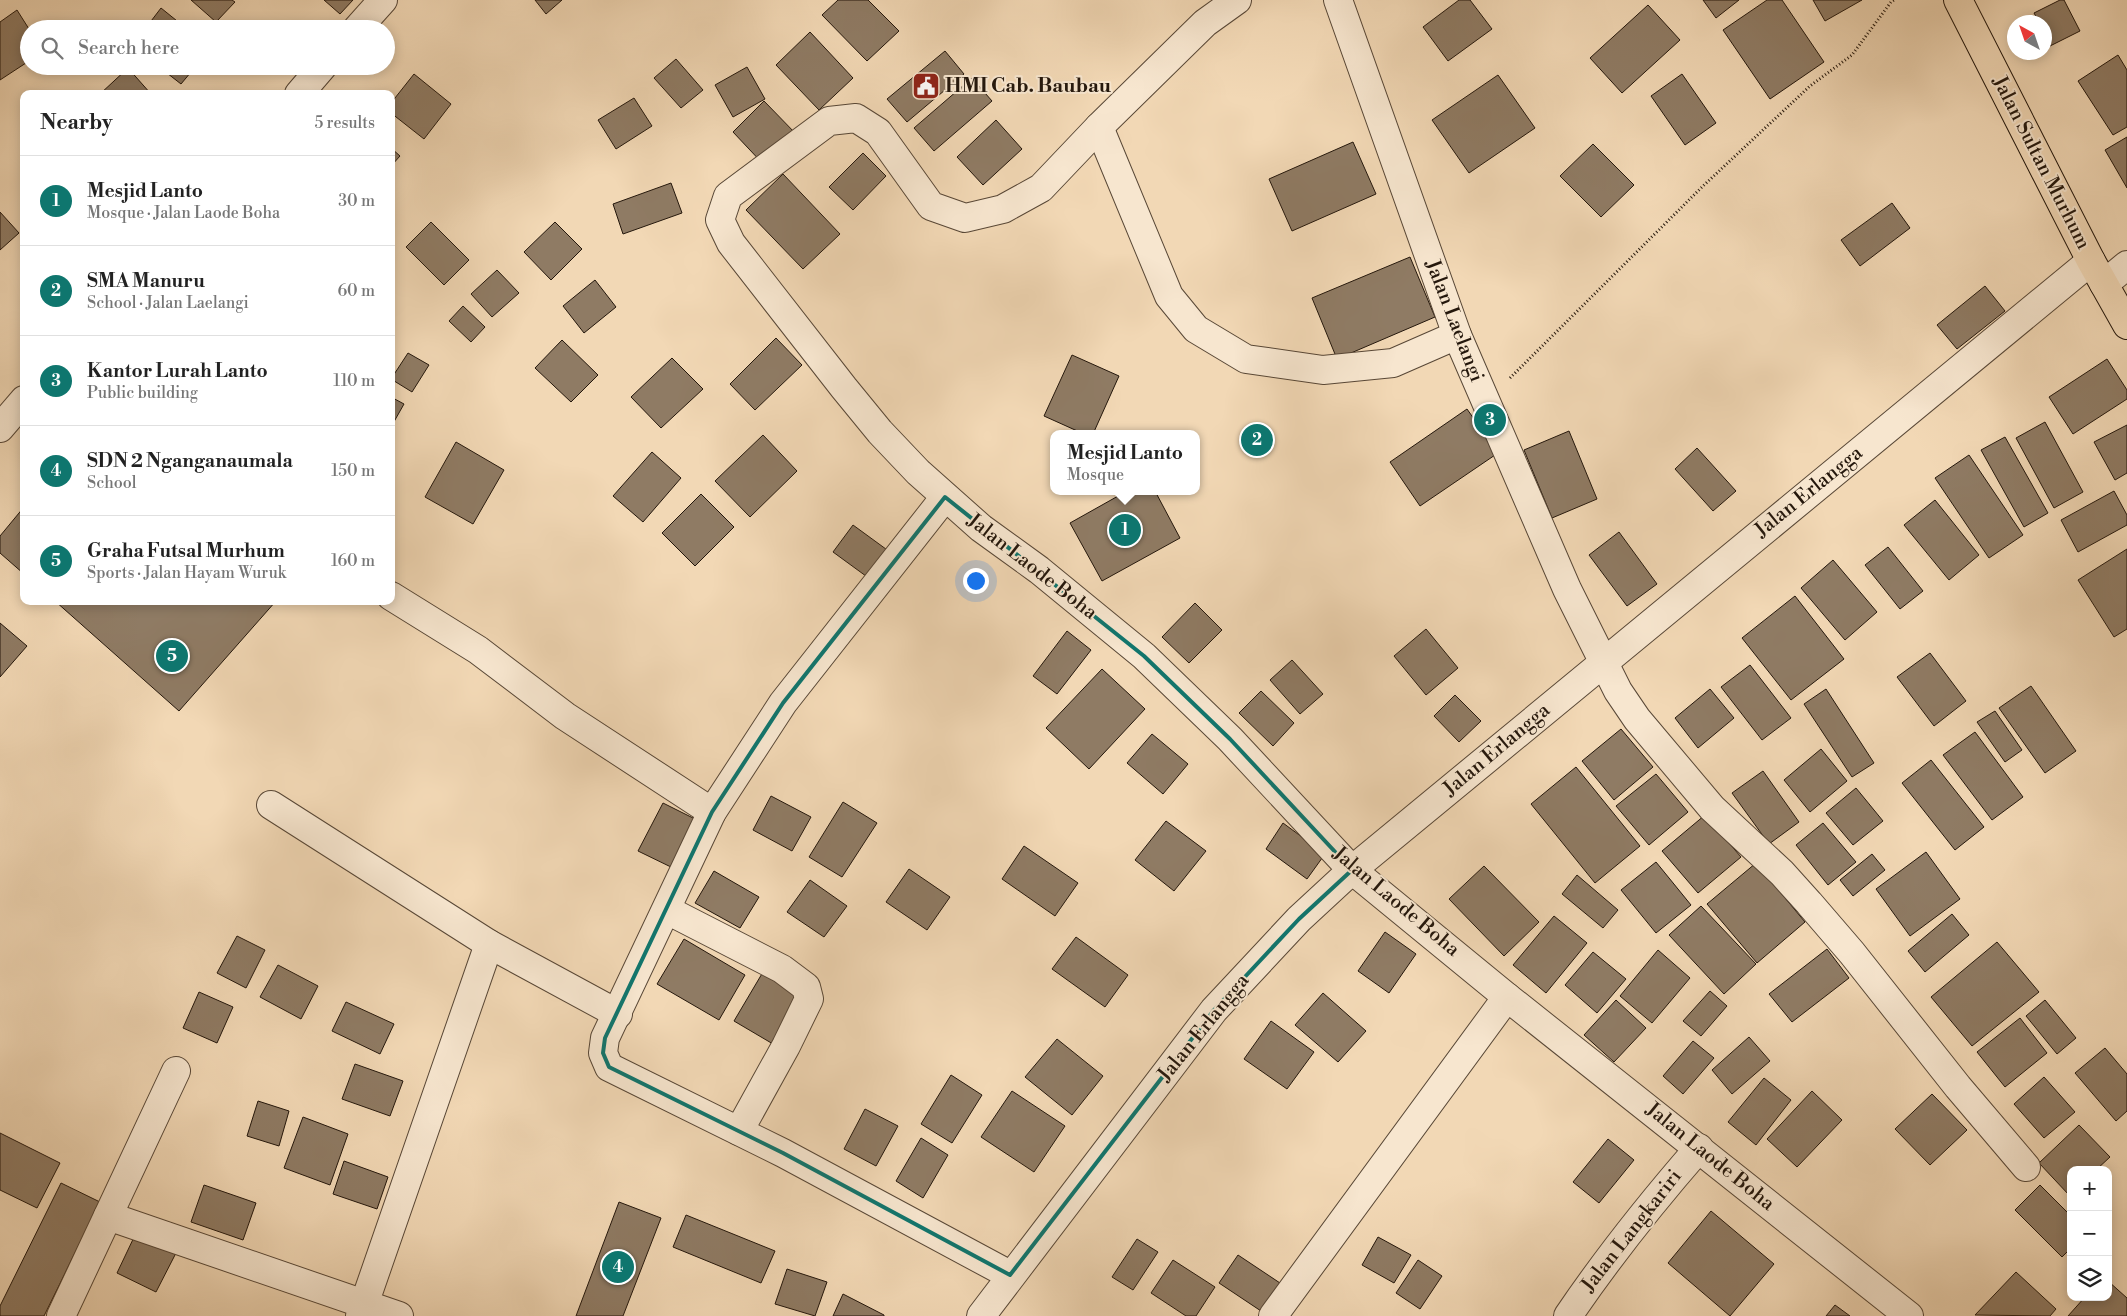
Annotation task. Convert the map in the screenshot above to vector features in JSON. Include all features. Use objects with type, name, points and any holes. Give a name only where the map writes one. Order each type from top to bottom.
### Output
[{"type":"highway","name":"Jalan Sultan Murhum","points":[[1958,0],[2097,272],[2127,325]]},
{"type":"street","points":[[365,20],[383,0]]},
{"type":"street","name":"Jalan Laode Boha","points":[[1237,0],[1206,23],[1099,127],[1041,188],[1002,209],[965,218],[931,206],[878,132],[856,118],[829,121],[728,196],[720,220],[731,243],[880,432],[945,497],[981,528],[1040,570],[1144,656],[1230,738],[1352,870],[1507,997],[1909,1316]]},
{"type":"street","name":"Jalan Laelangi","points":[[1338,0],[1457,335],[1563,580],[1618,691],[1637,719],[1712,808],[1782,873],[1858,960],[1958,1087],[2026,1167]]},
{"type":"street","points":[[302,90],[315,75]]},
{"type":"street","points":[[1099,127],[1169,296],[1196,329],[1238,354],[1246,358],[1323,370],[1393,363],[1457,335]]},
{"type":"street","name":"Jalan Erlangga","points":[[981,1316],[1010,1275],[1214,1010],[1299,919],[1352,870],[1603,662],[2097,272],[2127,265]]},
{"type":"street","points":[[0,428],[20,405]]},
{"type":"street","points":[[945,497],[783,703],[712,812],[605,1038],[603,1053],[609,1068],[739,1131],[1010,1275]]},
{"type":"street","points":[[395,598],[478,650],[565,716],[712,812]]},
{"type":"street","points":[[271,805],[489,944],[618,1014]]},
{"type":"street","points":[[667,910],[782,969],[806,987],[809,999],[786,1046],[739,1131]]},
{"type":"street","points":[[362,1310],[489,944]]},
{"type":"street","points":[[1273,1316],[1507,997]]},
{"type":"street","points":[[62,1316],[176,1071]]},
{"type":"street","name":"Jalan Langkariri","points":[[1568,1316],[1590,1283],[1650,1204],[1699,1148]]},
{"type":"street","points":[[108,1216],[362,1310],[399,1316]]},
{"type":"path","points":[[1486,402],[1702,186],[1810,86],[1852,55],[1894,0]]},
{"type":"highlighted area","points":[[945,497],[1144,656],[1230,739],[1352,870],[1299,919],[1214,1010],[1010,1275],[783,1153],[609,1067],[603,1053],[605,1038],[712,812],[783,703]]},
{"type":"building","points":[[191,0],[232,0],[235,2],[218,20],[214,20]]},
{"type":"building","points":[[324,0],[353,0],[340,14]]},
{"type":"building","points":[[535,0],[562,0],[546,14]]},
{"type":"building","points":[[838,0],[868,0],[899,31],[867,61],[822,15]]},
{"type":"building","points":[[1459,0],[1470,0],[1492,29],[1448,61],[1423,27]]},
{"type":"building","points":[[1703,0],[1739,0],[1716,18]]},
{"type":"building","points":[[1767,0],[1782,0],[1824,62],[1770,99],[1723,30]]},
{"type":"building","points":[[1813,0],[1862,0],[1825,21]]},
{"type":"building","points":[[2060,0],[2064,0],[2080,31],[2052,45],[2052,15],[2035,15],[2034,13]]},
{"type":"building","points":[[1648,5],[1680,40],[1622,93],[1590,58]]},
{"type":"building","points":[[161,8],[176,20],[152,20]]},
{"type":"building","points":[[17,10],[23,20],[20,20],[20,67],[0,80],[0,22]]},
{"type":"building","points":[[810,32],[853,78],[819,110],[776,65]]},
{"type":"building","name":"HMI Cab. Baubau","points":[[945,51],[964,74],[907,122],[887,99]]},
{"type":"building","points":[[2118,55],[2127,70],[2127,127],[2113,135],[2078,81]]},
{"type":"building","points":[[676,59],[703,90],[681,108],[654,78]]},
{"type":"building","points":[[747,67],[765,99],[733,117],[715,85]]},
{"type":"building","points":[[414,74],[451,104],[424,139],[395,116],[395,98]]},
{"type":"building","points":[[1682,74],[1716,123],[1685,145],[1651,96]]},
{"type":"building","points":[[120,75],[134,75],[147,90],[104,90]]},
{"type":"building","points":[[170,75],[188,75],[181,84]]},
{"type":"building","points":[[1498,75],[1535,128],[1469,173],[1432,120]]},
{"type":"building","points":[[972,78],[992,101],[934,151],[914,128]]},
{"type":"building","points":[[634,98],[652,126],[616,149],[598,120]]},
{"type":"building","points":[[764,101],[797,135],[765,166],[733,132]]},
{"type":"building","points":[[996,120],[1022,149],[983,185],[957,157]]},
{"type":"building","points":[[2127,137],[2127,188],[2105,150]]},
{"type":"building","points":[[1353,142],[1376,194],[1292,231],[1269,179]]},
{"type":"building","points":[[1593,144],[1634,185],[1601,217],[1560,176]]},
{"type":"building","points":[[395,152],[400,156],[395,162]]},
{"type":"building","points":[[863,153],[886,176],[853,210],[829,187]]},
{"type":"building","points":[[783,174],[840,234],[803,269],[746,210]]},
{"type":"building","points":[[671,183],[682,213],[623,234],[613,204]]},
{"type":"building","points":[[1892,203],[1910,228],[1860,266],[1841,240]]},
{"type":"building","points":[[0,212],[19,233],[0,250]]},
{"type":"building","points":[[431,222],[469,260],[444,285],[406,247]]},
{"type":"building","points":[[555,222],[582,249],[551,280],[524,252]]},
{"type":"building","points":[[1410,257],[1435,317],[1337,359],[1312,298]]},
{"type":"building","points":[[497,270],[519,293],[492,317],[471,294]]},
{"type":"building","points":[[595,280],[616,307],[584,333],[563,306]]},
{"type":"building","points":[[1985,286],[2005,311],[1957,349],[1937,325]]},
{"type":"building","points":[[463,306],[485,327],[471,342],[449,321]]},
{"type":"building","points":[[776,338],[802,365],[755,410],[730,384]]},
{"type":"building","points":[[562,340],[598,375],[571,402],[535,368]]},
{"type":"building","points":[[408,353],[429,365],[412,392],[395,381],[395,373]]},
{"type":"building","points":[[1072,355],[1119,376],[1095,430],[1075,430],[1044,416]]},
{"type":"building","points":[[672,358],[703,389],[661,428],[631,397]]},
{"type":"building","points":[[2107,359],[2127,390],[2127,399],[2073,434],[2049,397]]},
{"type":"building","points":[[395,399],[404,404],[395,420]]},
{"type":"building","points":[[1467,409],[1498,453],[1420,506],[1390,462]]},
{"type":"building","points":[[2045,422],[2083,492],[2054,508],[2016,438]]},
{"type":"building","points":[[2127,425],[2127,473],[2115,480],[2094,442]]},
{"type":"building","points":[[1569,431],[1597,499],[1552,518],[1524,450]]},
{"type":"building","points":[[763,435],[797,471],[750,517],[715,481]]},
{"type":"building","points":[[2005,437],[2048,513],[2024,527],[1981,450]]},
{"type":"building","points":[[456,442],[504,470],[473,524],[425,497]]},
{"type":"building","points":[[1697,448],[1736,491],[1713,511],[1675,469]]},
{"type":"building","points":[[652,452],[681,478],[643,522],[613,496]]},
{"type":"building","points":[[1969,455],[2023,535],[1989,558],[1935,478]]},
{"type":"building","points":[[2114,491],[2127,515],[2127,525],[2078,552],[2061,520]]},
{"type":"building","points":[[701,494],[734,527],[695,566],[662,533]]},
{"type":"building","points":[[1120,495],[1157,495],[1180,538],[1102,581],[1070,523]]},
{"type":"building","points":[[1935,500],[1979,555],[1949,580],[1904,525]]},
{"type":"building","points":[[20,512],[20,570],[0,553],[0,536]]},
{"type":"building","points":[[853,525],[890,552],[870,579],[833,552]]},
{"type":"building","points":[[1619,532],[1657,584],[1627,606],[1589,555]]},
{"type":"building","points":[[1888,547],[1923,591],[1900,609],[1865,565]]},
{"type":"building","points":[[2127,549],[2127,629],[2114,637],[2078,580]]},
{"type":"building","points":[[1833,560],[1877,612],[1845,640],[1801,588]]},
{"type":"building","points":[[1795,596],[1844,659],[1791,700],[1742,638]]},
{"type":"building","points":[[1195,603],[1222,630],[1189,663],[1162,637]]},
{"type":"building","points":[[60,605],[272,605],[179,711]]},
{"type":"building","points":[[0,623],[27,646],[0,677]]},
{"type":"building","points":[[1426,629],[1458,668],[1426,695],[1394,656]]},
{"type":"building","points":[[1067,631],[1091,650],[1057,694],[1033,676]]},
{"type":"building","points":[[1930,653],[1966,701],[1934,726],[1897,677]]},
{"type":"building","points":[[1292,660],[1323,694],[1300,714],[1270,680]]},
{"type":"building","points":[[1750,665],[1791,718],[1762,740],[1721,687]]},
{"type":"building","points":[[1102,669],[1145,709],[1089,769],[1046,728]]},
{"type":"building","points":[[2031,686],[2076,751],[2045,773],[1999,708]]},
{"type":"building","points":[[1710,689],[1734,718],[1698,748],[1675,718]]},
{"type":"building","points":[[1826,689],[1874,763],[1852,777],[1804,704]]},
{"type":"building","points":[[1261,691],[1294,723],[1273,746],[1239,713]]},
{"type":"building","points":[[1455,695],[1481,721],[1459,742],[1434,716]]},
{"type":"building","points":[[1995,711],[2022,750],[2005,762],[1977,722]]},
{"type":"building","points":[[1621,729],[1653,767],[1614,800],[1582,761]]},
{"type":"building","points":[[1975,732],[2023,797],[1992,820],[1943,755]]},
{"type":"building","points":[[1152,734],[1188,764],[1163,794],[1127,763]]},
{"type":"building","points":[[1821,749],[1847,781],[1810,812],[1784,780]]},
{"type":"building","points":[[1931,760],[1984,827],[1955,850],[1902,783]]},
{"type":"building","points":[[1576,767],[1640,846],[1595,883],[1531,804]]},
{"type":"building","points":[[1763,771],[1799,822],[1769,844],[1732,793]]},
{"type":"building","points":[[1656,774],[1688,812],[1649,845],[1616,806]]},
{"type":"building","points":[[1856,788],[1883,821],[1853,845],[1826,813]]},
{"type":"building","points":[[771,796],[811,817],[792,851],[753,830]]},
{"type":"building","points":[[843,802],[877,823],[842,877],[809,857]]},
{"type":"building","points":[[663,803],[697,820],[673,868],[638,851]]},
{"type":"building","points":[[1705,815],[1741,857],[1698,893],[1662,851]]},
{"type":"building","points":[[1166,821],[1206,851],[1174,891],[1135,860]]},
{"type":"building","points":[[1283,823],[1325,854],[1307,879],[1266,849]]},
{"type":"building","points":[[1823,823],[1856,862],[1828,885],[1796,845]]},
{"type":"building","points":[[1024,846],[1078,883],[1055,916],[1002,879]]},
{"type":"building","points":[[1926,852],[1960,899],[1910,936],[1876,889]]},
{"type":"building","points":[[1872,854],[1885,870],[1853,896],[1840,880]]},
{"type":"building","points":[[1656,862],[1691,905],[1656,933],[1621,890]]},
{"type":"building","points":[[1756,863],[1805,922],[1757,963],[1707,904]]},
{"type":"building","points":[[1484,866],[1539,922],[1504,956],[1449,899]]},
{"type":"building","points":[[909,869],[950,897],[927,930],[886,902]]},
{"type":"building","points":[[714,871],[759,897],[740,928],[695,903]]},
{"type":"building","points":[[1577,875],[1618,910],[1603,928],[1562,894]]},
{"type":"building","points":[[810,880],[847,906],[824,937],[787,912]]},
{"type":"building","points":[[1701,906],[1756,964],[1724,994],[1669,935]]},
{"type":"building","points":[[1952,914],[1969,935],[1925,972],[1908,951]]},
{"type":"building","points":[[1554,916],[1587,943],[1546,993],[1513,965]]},
{"type":"building","points":[[1385,932],[1416,954],[1389,993],[1358,971]]},
{"type":"building","points":[[237,936],[265,950],[246,988],[217,973]]},
{"type":"building","points":[[1076,937],[1128,975],[1105,1007],[1052,969]]},
{"type":"building","points":[[684,939],[745,975],[719,1020],[657,984]]},
{"type":"building","points":[[1997,942],[2039,992],[1972,1046],[1931,997]]},
{"type":"building","points":[[1827,949],[1849,978],[1792,1022],[1769,994]]},
{"type":"building","points":[[1658,950],[1690,978],[1652,1023],[1620,996]]},
{"type":"building","points":[[1593,952],[1626,979],[1597,1013],[1565,985]]},
{"type":"building","points":[[278,965],[318,986],[301,1019],[260,997]]},
{"type":"building","points":[[763,972],[802,994],[773,1044],[734,1021]]},
{"type":"building","points":[[1710,991],[1727,1006],[1701,1036],[1683,1021]]},
{"type":"building","points":[[199,992],[233,1007],[217,1043],[183,1028]]},
{"type":"building","points":[[1323,993],[1366,1031],[1338,1062],[1295,1025]]},
{"type":"building","points":[[1616,1000],[1646,1028],[1614,1062],[1584,1035]]},
{"type":"building","points":[[2045,1000],[2076,1038],[2057,1054],[2026,1016]]},
{"type":"building","points":[[346,1002],[394,1024],[380,1054],[332,1031]]},
{"type":"building","points":[[2020,1018],[2047,1053],[2005,1087],[1977,1052]]},
{"type":"building","points":[[1271,1021],[1314,1052],[1287,1089],[1244,1059]]},
{"type":"building","points":[[1749,1037],[1770,1061],[1732,1094],[1712,1070]]},
{"type":"building","points":[[1057,1039],[1103,1076],[1072,1115],[1025,1077]]},
{"type":"building","points":[[1693,1041],[1714,1058],[1683,1094],[1663,1076]]},
{"type":"building","points":[[2105,1048],[2127,1074],[2127,1111],[2116,1121],[2075,1073]]},
{"type":"building","points":[[355,1064],[403,1081],[390,1116],[342,1099]]},
{"type":"building","points":[[951,1075],[982,1095],[952,1143],[921,1124]]},
{"type":"building","points":[[2044,1077],[2075,1112],[2044,1138],[2014,1104]]},
{"type":"building","points":[[1764,1078],[1791,1100],[1756,1145],[1728,1122]]},
{"type":"building","points":[[1012,1091],[1065,1126],[1034,1172],[981,1137]]},
{"type":"building","points":[[1812,1091],[1842,1120],[1797,1167],[1767,1139]]},
{"type":"building","points":[[1932,1094],[1967,1130],[1930,1165],[1895,1129]]},
{"type":"building","points":[[258,1101],[289,1111],[279,1146],[247,1136]]},
{"type":"building","points":[[865,1109],[898,1126],[876,1166],[844,1149]]},
{"type":"building","points":[[303,1117],[348,1134],[330,1185],[284,1168]]},
{"type":"building","points":[[2079,1125],[2110,1157],[2100,1166],[2067,1166],[2067,1193],[2039,1163]]},
{"type":"building","points":[[0,1133],[60,1163],[37,1208],[0,1190]]},
{"type":"building","points":[[921,1138],[948,1155],[923,1198],[896,1181]]},
{"type":"building","points":[[1608,1139],[1634,1160],[1599,1203],[1573,1182]]},
{"type":"building","points":[[344,1161],[388,1177],[377,1209],[333,1194]]},
{"type":"building","points":[[61,1183],[100,1202],[44,1316],[0,1316],[0,1306]]},
{"type":"building","points":[[204,1185],[256,1203],[243,1240],[191,1222]]},
{"type":"building","points":[[2040,1185],[2067,1212],[2067,1252],[2062,1257],[2015,1210]]},
{"type":"building","points":[[619,1202],[661,1218],[623,1316],[576,1316]]},
{"type":"building","points":[[1711,1211],[1774,1264],[1730,1316],[1668,1263]]},
{"type":"building","points":[[686,1215],[775,1251],[761,1283],[673,1247]]},
{"type":"building","points":[[136,1233],[176,1253],[156,1292],[117,1273]]},
{"type":"building","points":[[1378,1237],[1411,1255],[1394,1283],[1362,1265]]},
{"type":"building","points":[[1137,1239],[1158,1252],[1133,1290],[1112,1277]]},
{"type":"building","points":[[1238,1255],[1283,1285],[1264,1313],[1219,1283]]},
{"type":"building","points":[[1173,1260],[1215,1287],[1196,1316],[1186,1316],[1151,1293]]},
{"type":"building","points":[[1418,1260],[1442,1276],[1420,1309],[1396,1293]]},
{"type":"building","points":[[787,1269],[827,1282],[815,1316],[775,1304]]},
{"type":"building","points":[[2016,1272],[2056,1309],[2050,1316],[1975,1315]]},
{"type":"building","points":[[2112,1285],[2127,1298],[2127,1316],[2068,1316],[2081,1301],[2112,1301]]},
{"type":"building","points":[[843,1294],[884,1315],[884,1316],[833,1316]]},
{"type":"building","points":[[1835,1305],[1850,1316],[1826,1316]]},
{"type":"place","name":"HMI Cab. Baubau","points":[[926,86]]},
{"type":"place","name":"Kantor Lurah Lanto","points":[[1490,420]]},
{"type":"place","name":"SMA Manuru","points":[[1257,440]]},
{"type":"place","name":"Mesjid Lanto","points":[[1125,530]]},
{"type":"place","name":"Graha Futsal Murhum","points":[[172,656]]},
{"type":"place","name":"SDN 2 Nganganaumala","points":[[618,1267]]}]
